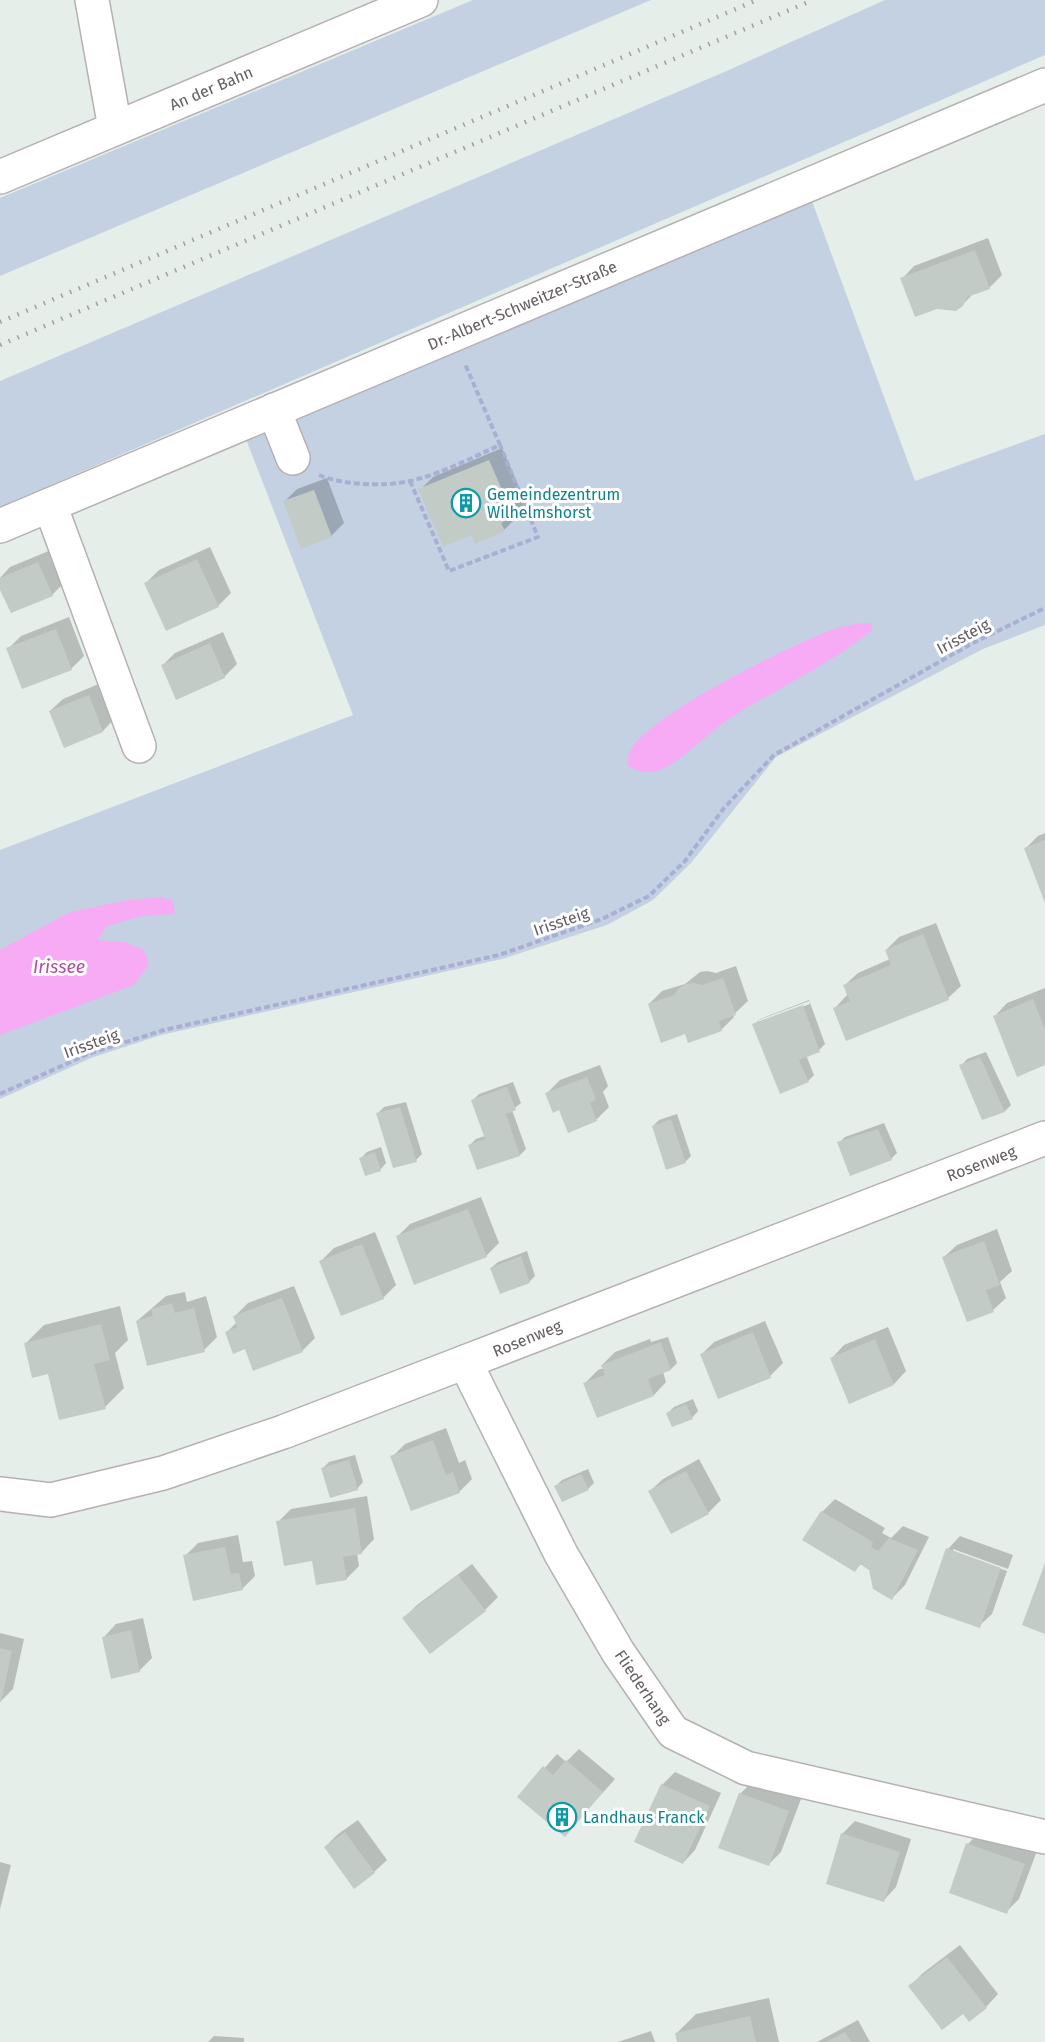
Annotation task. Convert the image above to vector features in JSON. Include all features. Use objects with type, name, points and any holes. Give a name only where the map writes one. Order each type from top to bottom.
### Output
[{"type":"street","points":[[92,0],[115,128]]},
{"type":"street","name":"An der Bahn","points":[[0,177],[422,0]]},
{"type":"street","name":"Dr.-Albert-Schweitzer-Straße","points":[[0,526],[1045,85]]},
{"type":"street","points":[[274,410],[294,458]]},
{"type":"street","points":[[50,505],[139,746]]},
{"type":"street","name":"Rosenweg","points":[[0,1494],[51,1500],[164,1473],[283,1432],[1045,1138]]},
{"type":"street","name":"Fliederhang","points":[[465,1362],[561,1554],[618,1652],[673,1732],[746,1768],[1045,1837]]},
{"type":"path","points":[[410,481],[449,571],[538,537],[452,335]]},
{"type":"path","points":[[294,458],[305,469],[324,477],[347,482],[386,484],[410,481],[500,445]]},
{"type":"path","name":"Irissteig","points":[[0,1094],[88,1054],[164,1030],[499,955],[602,919],[649,896],[686,861],[724,808],[774,755],[971,644],[1045,608]]},
{"type":"shaded area","points":[[473,0],[651,0],[0,276],[0,198]]},
{"type":"shaded area","points":[[885,0],[1045,0],[1045,55],[0,507],[0,381],[722,73]]},
{"type":"shaded area","points":[[809,193],[915,481],[1045,434],[1045,625],[983,649],[776,757],[691,863],[653,900],[607,925],[502,959],[161,1035],[91,1058],[0,1099],[0,850],[353,715],[244,434]]},
{"type":"water","points":[[871,623],[872,630],[822,665],[732,717],[671,764],[657,771],[648,772],[627,765],[629,753],[641,737],[691,701],[790,648],[837,628]]},
{"type":"water","name":"Irissee","points":[[162,897],[173,901],[175,914],[143,916],[107,926],[97,940],[125,942],[144,950],[149,964],[134,985],[0,1035],[0,950],[70,912],[129,900]]},
{"type":"building","points":[[975,250],[990,289],[967,297],[963,306],[956,311],[937,309],[915,317],[900,278]]},
{"type":"building","name":"Gemeindezentrum Wilhelmshorst","points":[[489,460],[514,517],[501,523],[505,531],[475,544],[471,535],[443,547],[418,489]]},
{"type":"building","points":[[314,490],[332,537],[301,549],[283,501]]},
{"type":"building","points":[[197,559],[219,607],[166,631],[144,583]]},
{"type":"building","points":[[38,562],[53,596],[11,613],[0,590],[0,578]]},
{"type":"building","points":[[56,629],[72,670],[22,689],[6,648]]},
{"type":"building","points":[[210,643],[225,678],[176,700],[161,665]]},
{"type":"building","points":[[89,695],[103,732],[64,748],[49,711]]},
{"type":"building","points":[[1045,840],[1045,903],[1024,848]]},
{"type":"building","points":[[923,934],[949,1000],[846,1041],[833,1008],[850,1001],[843,985],[891,965],[885,950]]},
{"type":"building","points":[[723,978],[736,1015],[719,1021],[722,1031],[688,1043],[685,1034],[661,1043],[648,1004],[674,995],[686,984],[702,985]]},
{"type":"building","points":[[1033,999],[1045,1029],[1045,1065],[1017,1077],[993,1016]]},
{"type":"building","points":[[803,1005],[820,1052],[799,1060],[809,1082],[780,1094],[752,1024]]},
{"type":"building","points":[[980,1057],[1005,1112],[982,1120],[959,1065]]},
{"type":"building","points":[[587,1077],[596,1100],[590,1103],[597,1121],[568,1133],[559,1110],[553,1113],[545,1093]]},
{"type":"building","points":[[507,1087],[516,1110],[506,1114],[520,1156],[477,1170],[468,1145],[485,1139],[471,1100]]},
{"type":"building","points":[[400,1107],[417,1162],[393,1168],[376,1113]]},
{"type":"building","points":[[671,1119],[686,1163],[666,1170],[652,1126]]},
{"type":"building","points":[[878,1129],[892,1160],[850,1176],[837,1142]]},
{"type":"building","points":[[375,1152],[381,1171],[365,1176],[359,1158]]},
{"type":"building","points":[[468,1209],[487,1257],[414,1285],[396,1236]]},
{"type":"building","points":[[984,1241],[1000,1285],[986,1290],[994,1312],[967,1322],[942,1257]]},
{"type":"building","points":[[362,1244],[384,1299],[341,1316],[319,1261]]},
{"type":"building","points":[[521,1256],[530,1283],[500,1294],[490,1268]]},
{"type":"building","points":[[282,1298],[303,1352],[253,1371],[245,1349],[233,1354],[225,1332],[237,1327],[233,1316]]},
{"type":"building","points":[[172,1303],[175,1313],[194,1308],[205,1352],[147,1366],[136,1321],[153,1316],[151,1309]]},
{"type":"building","points":[[101,1324],[110,1360],[94,1364],[106,1409],[59,1420],[48,1374],[32,1378],[24,1343]]},
{"type":"building","points":[[753,1332],[771,1378],[718,1399],[700,1354]]},
{"type":"building","points":[[875,1339],[894,1385],[849,1404],[830,1358]]},
{"type":"building","points":[[661,1342],[671,1370],[648,1379],[654,1396],[597,1418],[583,1383],[605,1375],[601,1365]]},
{"type":"building","points":[[686,1404],[693,1419],[672,1427],[666,1413]]},
{"type":"building","points":[[433,1440],[446,1475],[453,1472],[460,1493],[411,1511],[390,1456]]},
{"type":"building","points":[[349,1460],[358,1490],[330,1498],[321,1468]]},
{"type":"building","points":[[686,1471],[709,1514],[671,1534],[648,1491]]},
{"type":"building","points":[[581,1474],[589,1490],[562,1502],[554,1486]]},
{"type":"building","points":[[355,1508],[362,1554],[343,1557],[347,1580],[316,1585],[312,1561],[284,1566],[276,1521]]},
{"type":"building","points":[[821,1511],[873,1542],[871,1547],[878,1551],[889,1538],[918,1550],[892,1600],[873,1589],[869,1570],[860,1564],[855,1572],[802,1540]]},
{"type":"building","points":[[225,1547],[231,1574],[239,1573],[243,1590],[193,1601],[183,1555]]},
{"type":"building","points":[[946,1548],[1001,1568],[980,1628],[925,1609]]},
{"type":"building","points":[[1045,1563],[1045,1634],[1022,1625]]},
{"type":"building","points":[[458,1575],[486,1611],[430,1654],[402,1618]]},
{"type":"building","points":[[131,1630],[140,1672],[111,1679],[102,1637]]},
{"type":"building","points":[[0,1648],[12,1651],[1,1702],[0,1702]]},
{"type":"building","name":"Landhaus Franck","points":[[566,1760],[603,1792],[565,1837],[517,1797],[543,1766],[553,1775]]},
{"type":"building","points":[[661,1784],[710,1806],[683,1864],[634,1842]]},
{"type":"building","points":[[739,1793],[789,1811],[769,1866],[718,1848]]},
{"type":"building","points":[[345,1832],[375,1873],[354,1889],[324,1847]]},
{"type":"building","points":[[841,1833],[900,1852],[884,1902],[826,1884]]},
{"type":"building","points":[[966,1843],[1025,1864],[1007,1914],[949,1893]]},
{"type":"building","points":[[947,1957],[987,2008],[969,2022],[963,2014],[942,2030],[908,1986]]},
{"type":"building","points":[[750,2016],[756,2042],[677,2042],[675,2033]]},
{"type":"building","points":[[845,2032],[851,2042],[826,2042]]},
{"type":"railway","points":[[0,322],[757,0]]},
{"type":"railway","points":[[0,345],[813,0]]},
{"type":"place","name":"Gemeindezentrum Wilhelmshorst","points":[[466,503]]},
{"type":"place","name":"Landhaus Franck","points":[[562,1817]]}]
